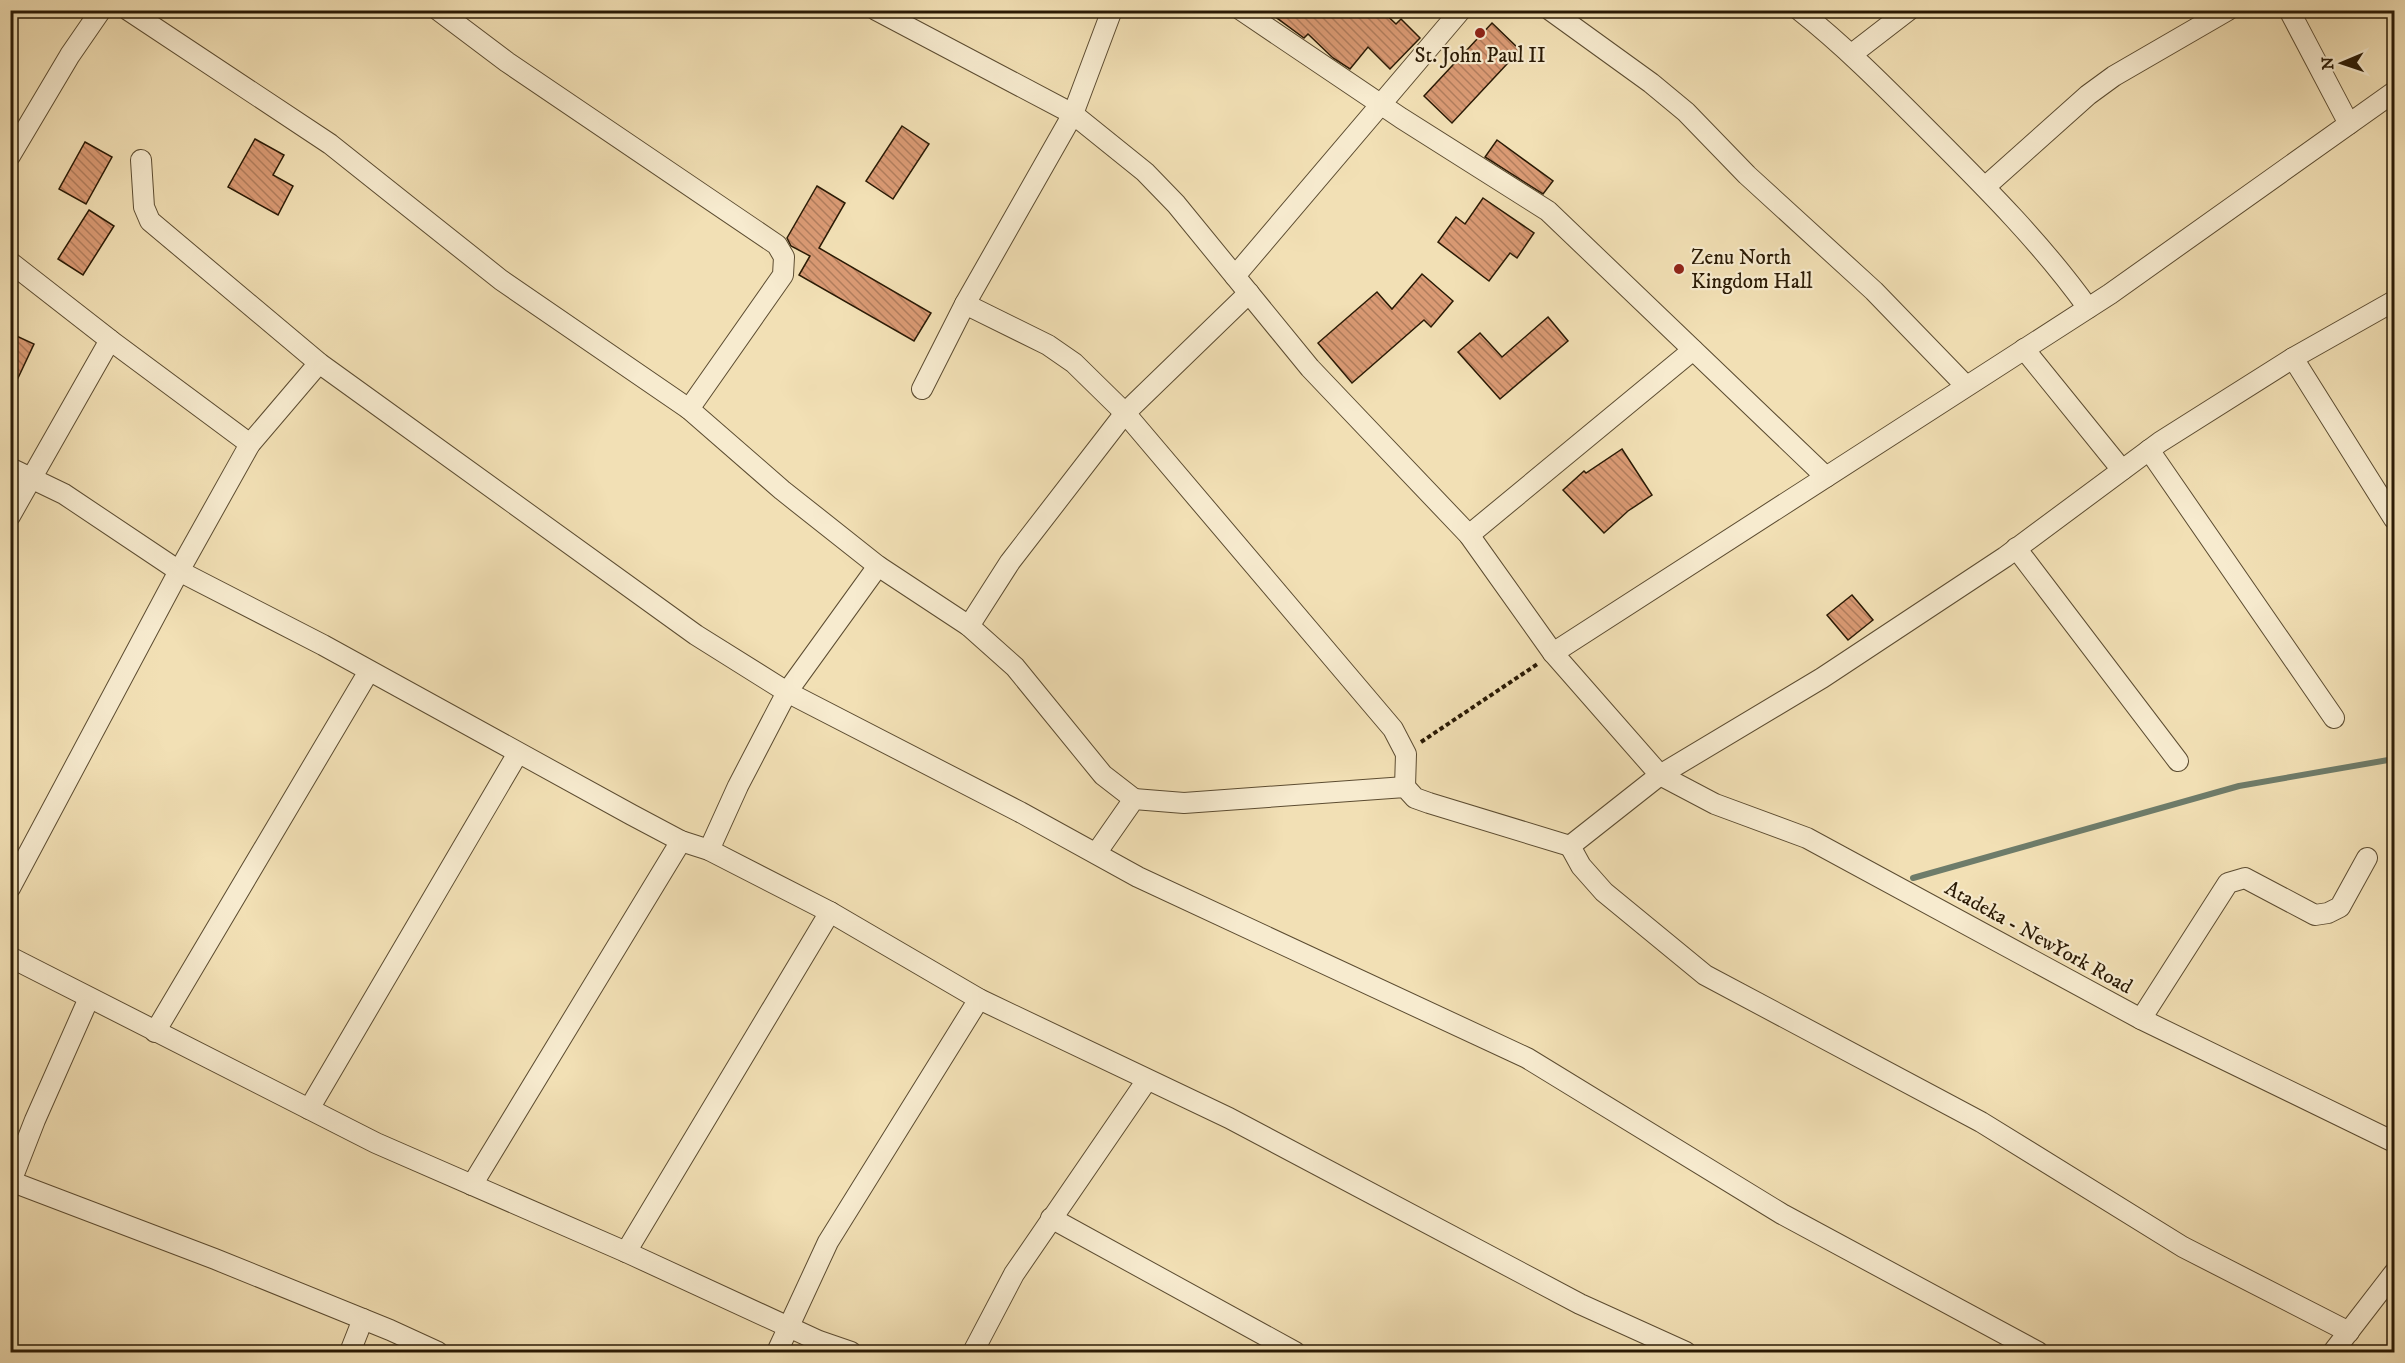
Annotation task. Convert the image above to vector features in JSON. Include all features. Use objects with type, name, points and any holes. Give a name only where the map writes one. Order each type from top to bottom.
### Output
[{"type":"street","points":[[10,156],[70,55],[101,10]]},
{"type":"street","points":[[129,10],[330,144],[501,280],[689,409],[782,490],[878,566],[969,626],[1015,667],[1103,776],[1134,799],[1184,803],[1405,787]]},
{"type":"street","points":[[438,10],[507,62],[777,245],[784,257],[783,274],[689,409]]},
{"type":"street","points":[[876,10],[1074,114],[1152,180],[1176,204],[1310,368],[1469,535],[1552,653],[1660,775]]},
{"type":"street","points":[[922,389],[965,304],[1074,114],[1112,10]]},
{"type":"street","points":[[1241,10],[1548,211],[1826,477]]},
{"type":"street","points":[[1235,276],[1461,10]]},
{"type":"street","points":[[1550,10],[1651,82],[1686,112],[1747,175],[1874,291],[1966,386]]},
{"type":"street","points":[[1799,10],[1852,54],[1985,187],[2054,262],[2088,308]]},
{"type":"street","points":[[1852,54],[1909,10]]},
{"type":"street","points":[[1985,187],[2088,95],[2228,10]]},
{"type":"street","points":[[2289,10],[2349,124]]},
{"type":"street","points":[[1552,653],[2088,308],[2394,92]]},
{"type":"street","points":[[141,160],[144,207],[150,221],[319,363],[696,635],[787,692],[1097,852],[1138,877],[1527,1058],[1782,1214],[2038,1353]]},
{"type":"street","points":[[10,262],[250,444]]},
{"type":"street","points":[[969,626],[1010,562],[1125,412],[1250,293]]},
{"type":"street","points":[[1570,846],[1660,775],[1822,678],[2016,548],[2149,450],[2293,358],[2394,302]]},
{"type":"street","points":[[965,304],[1048,345],[1074,363],[1125,412],[1393,729],[1406,754],[1405,787],[1415,798],[1570,846],[1581,866],[1604,892],[1705,975],[1981,1122],[2182,1247],[2349,1332]]},
{"type":"street","points":[[10,516],[110,340]]},
{"type":"street","points":[[2024,349],[2122,470]]},
{"type":"street","points":[[1469,535],[1693,350]]},
{"type":"street","points":[[2293,358],[2394,519]]},
{"type":"street","points":[[10,888],[178,571],[250,444],[319,363]]},
{"type":"street","points":[[2149,450],[2334,718]]},
{"type":"street","points":[[10,468],[64,494],[178,571],[369,670],[681,841],[709,850],[830,912],[980,999],[1229,1118],[1580,1304],[1686,1353]]},
{"type":"street","points":[[2016,548],[2178,761]]},
{"type":"street","points":[[709,850],[787,692],[878,566]]},
{"type":"street","points":[[155,1032],[369,670]]},
{"type":"street","points":[[309,1109],[518,753]]},
{"type":"street","name":"Atadeka - NewYork Road","points":[[1660,775],[1715,804],[1807,838],[2141,1019],[2394,1142]]},
{"type":"street","points":[[1097,852],[1134,799]]},
{"type":"street","points":[[472,1185],[681,841]]},
{"type":"street","points":[[2141,1019],[2228,883],[2245,878],[2315,915],[2328,913],[2340,907],[2367,858]]},
{"type":"street","points":[[626,1251],[830,912]]},
{"type":"street","points":[[10,957],[376,1143],[626,1251],[819,1341],[851,1353]]},
{"type":"street","points":[[89,998],[35,1120],[11,1182],[363,1319],[438,1353]]},
{"type":"street","points":[[777,1353],[828,1242],[980,999]]},
{"type":"street","points":[[973,1353],[1014,1274],[1147,1080]]},
{"type":"street","points":[[1051,1218],[1295,1353]]},
{"type":"street","points":[[2332,1353],[2394,1273]]},
{"type":"street","points":[[350,1353],[363,1319]]},
{"type":"path","points":[[1406,754],[1552,653]]},
{"type":"building","points":[[1266,10],[1381,10],[1396,24],[1401,19],[1420,38],[1390,69],[1368,47],[1350,69],[1333,58],[1308,34],[1304,38]]},
{"type":"building","points":[[1492,23],[1520,50],[1452,123],[1424,96]]},
{"type":"building","points":[[902,126],[929,144],[893,199],[866,181]]},
{"type":"building","points":[[255,139],[284,155],[273,175],[293,186],[278,215],[228,187]]},
{"type":"building","points":[[1497,140],[1553,181],[1543,194],[1485,157]]},
{"type":"building","points":[[85,142],[112,157],[86,204],[59,189]]},
{"type":"building","points":[[817,186],[845,203],[819,248],[931,313],[914,341],[799,275],[810,256],[791,246],[787,238]]},
{"type":"building","points":[[1483,198],[1534,233],[1517,258],[1510,253],[1489,281],[1438,242],[1456,217],[1465,224]]},
{"type":"building","points":[[89,210],[114,226],[83,275],[58,259]]},
{"type":"building","points":[[1422,274],[1453,301],[1431,327],[1424,320],[1352,383],[1318,343],[1377,292],[1392,309]]},
{"type":"building","points":[[1548,317],[1568,341],[1500,399],[1458,352],[1480,333],[1502,357]]},
{"type":"building","points":[[10,333],[34,344],[10,395]]},
{"type":"building","points":[[1622,449],[1652,495],[1628,511],[1604,533],[1563,490],[1584,471],[1586,473]]},
{"type":"building","points":[[1852,595],[1873,620],[1848,640],[1827,615]]},
{"type":"waterway","points":[[1913,878],[2239,786],[2394,759]]},
{"type":"place","name":"St. John Paul II","points":[[1480,33]]},
{"type":"place","name":"Zenu North Kingdom Hall","points":[[1679,269]]}]
